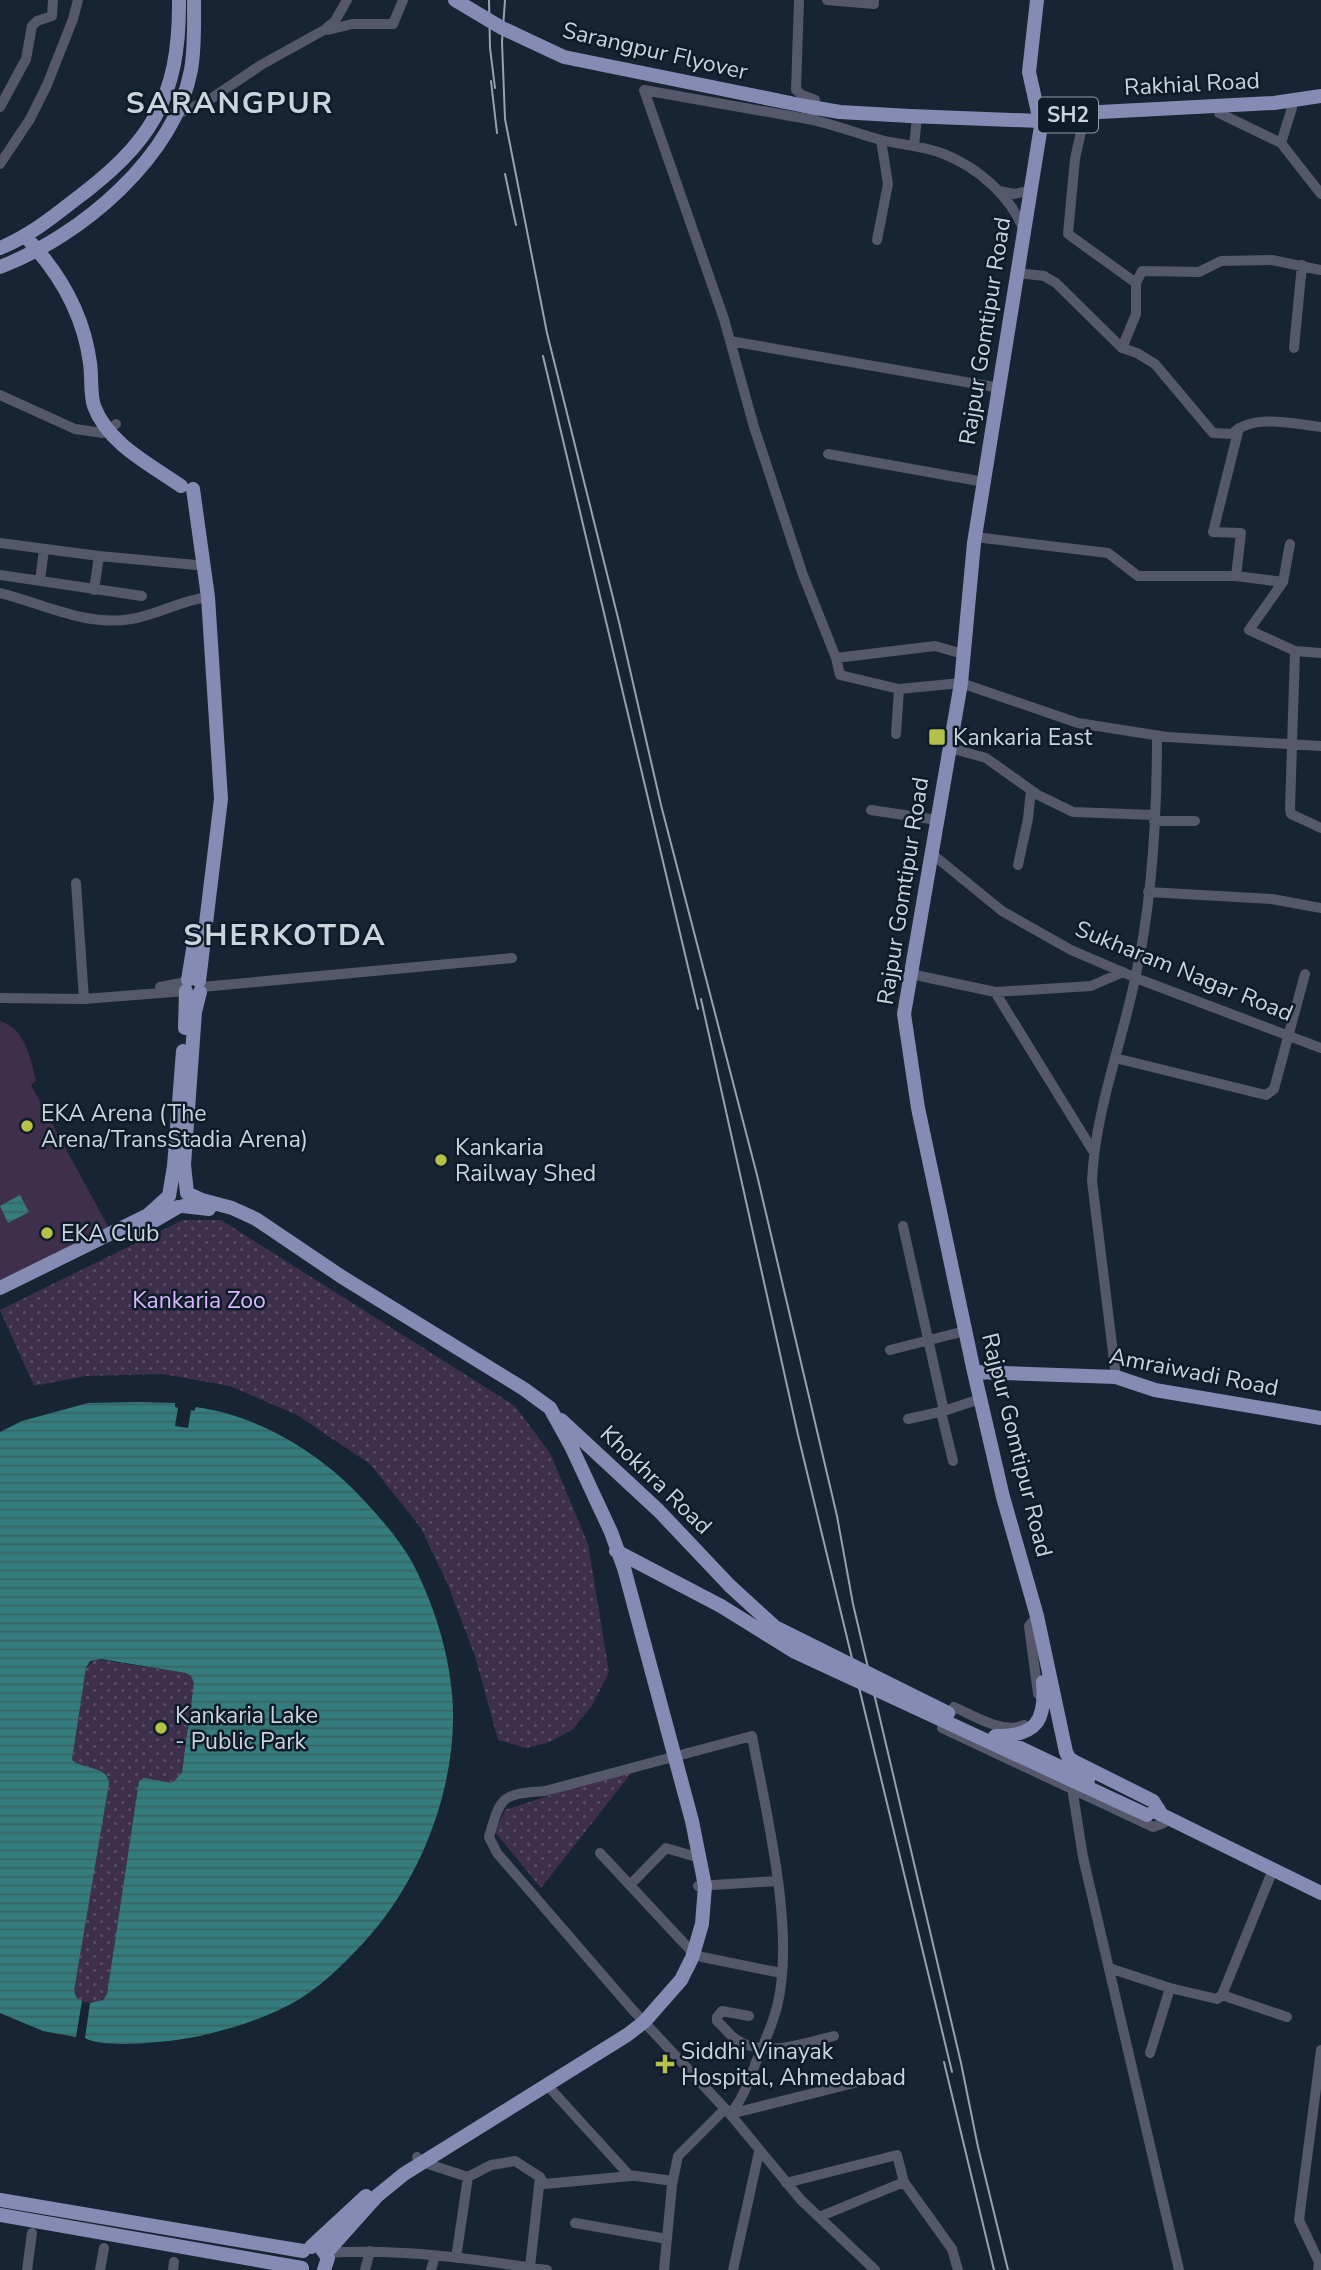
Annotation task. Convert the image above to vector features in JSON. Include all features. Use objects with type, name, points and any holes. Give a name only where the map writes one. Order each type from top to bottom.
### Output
[{"type":"main road","points":[[0,248],[29,235],[100,181],[145,136],[164,98],[176,59],[179,0]]},
{"type":"main road","points":[[0,267],[41,248],[115,193],[152,154],[176,115],[191,69],[194,0]]},
{"type":"main road","name":"Sarangpur Flyover","points":[[455,0],[502,28],[564,57],[811,111]]},
{"type":"main road","name":"Rajpur Gomtipur Road","points":[[1037,0],[1029,72],[1041,124],[975,537],[961,683],[904,1014],[918,1108],[974,1372],[1003,1497],[1037,1616]]},
{"type":"main road","name":"Rakhial Road","points":[[1041,124],[1081,113],[1274,103],[1321,96]]},
{"type":"main road","name":"Rakhial Road","points":[[811,111],[1041,124],[1084,118],[1269,112],[1321,102]]},
{"type":"main road","points":[[0,1299],[152,1223],[179,1201],[195,1012],[194,985],[214,815],[220,799],[204,598],[186,487],[124,446],[103,402],[94,331],[82,302],[63,270],[29,235]]},
{"type":"main road","points":[[186,487],[196,565],[204,598]]},
{"type":"main road","points":[[0,1288],[179,1201],[202,1200],[232,1208],[256,1219],[293,1247],[527,1397],[561,1434],[581,1438]]},
{"type":"main road","name":"Amraiwadi Road","points":[[974,1372],[1116,1377],[1155,1390],[1321,1418]]},
{"type":"main road","name":"Khokhra Road","points":[[527,1397],[550,1408],[659,1511],[730,1586],[775,1627],[1161,1818]]},
{"type":"main road","points":[[326,2253],[377,2196],[419,2159],[628,2035],[676,1977],[691,1951],[701,1886],[692,1821],[600,1508],[550,1408]]},
{"type":"main road","points":[[613,1549],[721,1606],[795,1652],[1161,1818],[1321,1894]]},
{"type":"main road","points":[[613,1549],[633,1599],[701,1886]]},
{"type":"main road","points":[[633,1599],[640,1579],[646,1575],[657,1574]]},
{"type":"main road","points":[[995,1736],[1010,1736],[1027,1731],[1035,1726],[1043,1713],[1045,1703],[1037,1616]]},
{"type":"main road","points":[[1037,1616],[1069,1758],[1153,1801],[1161,1818],[1321,1902]]},
{"type":"main road","points":[[0,2215],[303,2269],[300,2260],[307,2249],[372,2191],[642,2019]]},
{"type":"main road","points":[[0,2200],[307,2249],[320,2247],[326,2253],[328,2263],[324,2270]]},
{"type":"street","points":[[0,107],[26,59],[32,26],[37,21],[52,16],[53,0]]},
{"type":"street","points":[[0,164],[30,119],[47,85],[78,0]]},
{"type":"street","points":[[176,115],[212,98],[273,58],[324,30],[335,21],[347,0]]},
{"type":"street","points":[[324,30],[352,24],[393,24],[403,0]]},
{"type":"street","points":[[799,0],[796,90],[814,99],[811,111]]},
{"type":"street","points":[[827,0],[874,4],[874,0]]},
{"type":"street","points":[[1024,230],[1012,205],[999,191],[967,166],[944,153],[881,140],[811,111],[644,90],[730,341],[754,427],[799,564],[841,675],[899,689],[961,683],[1078,723],[1157,736],[1321,746]]},
{"type":"street","points":[[1281,143],[1292,108]]},
{"type":"street","points":[[1219,113],[1281,143],[1317,182],[1321,194]]},
{"type":"street","points":[[914,146],[917,117]]},
{"type":"street","points":[[1084,118],[1075,159],[1068,234],[1136,283]]},
{"type":"street","points":[[877,240],[888,184],[881,140]]},
{"type":"street","points":[[999,191],[1014,194],[1031,190]]},
{"type":"street","points":[[1122,348],[1136,314],[1136,283],[1142,271],[1199,272],[1221,261],[1272,261],[1321,270]]},
{"type":"street","points":[[1294,348],[1301,265]]},
{"type":"street","points":[[1018,273],[1044,276],[1056,283],[1122,348],[1155,364],[1213,433],[1232,434],[1239,427],[1256,423],[1321,427]]},
{"type":"street","points":[[730,341],[1000,388]]},
{"type":"street","points":[[0,395],[75,429],[103,433],[113,427]]},
{"type":"street","points":[[1236,576],[1241,533],[1213,531],[1239,427]]},
{"type":"street","points":[[828,454],[984,482]]},
{"type":"street","points":[[975,537],[1108,553],[1138,576],[1236,576],[1283,582]]},
{"type":"street","points":[[0,543],[196,565]]},
{"type":"street","points":[[1290,544],[1283,582],[1249,630],[1295,651],[1321,653]]},
{"type":"street","points":[[40,581],[44,549]]},
{"type":"street","points":[[94,590],[99,556]]},
{"type":"street","points":[[0,575],[142,597]]},
{"type":"street","points":[[0,593],[72,615],[103,620],[130,619],[204,598]]},
{"type":"street","points":[[836,657],[934,646],[963,654]]},
{"type":"street","points":[[1295,651],[1290,809],[1291,814],[1321,828]]},
{"type":"street","points":[[896,734],[899,689]]},
{"type":"street","points":[[1116,1377],[1092,1181],[1093,1151],[1135,978],[1149,892],[1157,736]]},
{"type":"street","points":[[950,748],[986,758],[1031,790],[1073,811],[1195,821]]},
{"type":"street","points":[[1018,865],[1031,790]]},
{"type":"street","points":[[871,810],[937,820]]},
{"type":"street","name":"Sukharam Nagar Road","points":[[932,853],[1002,911],[1071,950],[1135,978],[1321,1048]]},
{"type":"street","points":[[76,883],[84,999]]},
{"type":"street","points":[[1149,892],[1272,899],[1321,908]]},
{"type":"street","points":[[0,998],[84,999],[152,992],[158,987],[512,958]]},
{"type":"street","points":[[911,974],[995,992],[1091,986],[1123,972]]},
{"type":"street","points":[[1115,1058],[1266,1095],[1274,1089],[1306,974]]},
{"type":"street","points":[[995,992],[1093,1151]]},
{"type":"street","points":[[903,1226],[953,1461]]},
{"type":"street","points":[[890,1350],[965,1331]]},
{"type":"street","points":[[908,1419],[980,1399]]},
{"type":"street","points":[[1037,1616],[1029,1626],[1039,1698],[1034,1717],[1018,1728],[1007,1728],[954,1707],[942,1728],[1153,1828],[1161,1818]]},
{"type":"street","points":[[664,2270],[678,2156],[727,2112],[740,2102],[777,2006],[783,1928],[752,1735],[545,1791],[513,1793],[499,1804],[489,1837],[497,1853],[527,1889],[727,2112],[786,2183],[875,2270]]},
{"type":"street","points":[[1073,1794],[1083,1857],[1179,2270]]},
{"type":"street","points":[[629,1885],[666,1848],[693,1856]]},
{"type":"street","points":[[600,1853],[691,1951],[702,1957],[781,1973]]},
{"type":"street","points":[[1109,1968],[1217,2000],[1222,1995],[1270,1877]]},
{"type":"street","points":[[701,1886],[777,1881]]},
{"type":"street","points":[[1150,2053],[1170,1987]]},
{"type":"street","points":[[1222,1995],[1287,2017]]},
{"type":"street","points":[[749,2016],[723,2011],[717,2021],[737,2040],[762,2047],[781,2049],[834,2036]]},
{"type":"street","points":[[1318,2270],[1319,2262],[1299,2220],[1317,2110],[1321,2050]]},
{"type":"street","points":[[727,2112],[870,2079]]},
{"type":"street","points":[[547,2085],[631,2176]]},
{"type":"street","points":[[733,2270],[759,2152]]},
{"type":"street","points":[[786,2183],[897,2155],[904,2182],[952,2249],[958,2270]]},
{"type":"street","points":[[419,2159],[468,2177],[491,2165],[514,2161],[540,2177],[544,2184],[631,2176],[673,2181]]},
{"type":"street","points":[[456,2258],[468,2177]]},
{"type":"street","points":[[530,2267],[540,2177]]},
{"type":"street","points":[[819,2217],[904,2182]]},
{"type":"street","points":[[575,2224],[667,2239]]},
{"type":"street","points":[[27,2270],[32,2233]]},
{"type":"street","points":[[100,2270],[104,2248]]},
{"type":"street","points":[[326,2253],[370,2251],[456,2258],[547,2270]]},
{"type":"street","points":[[365,2270],[370,2251]]},
{"type":"street","points":[[431,2270],[435,2256]]},
{"type":"green space","name":"EKA Arena (The Arena/TransStadia Arena)","points":[[0,1021],[15,1030],[26,1045],[36,1081],[31,1085],[109,1228],[0,1284]]},
{"type":"green space","name":"Kankaria Zoo","points":[[183,1220],[221,1220],[515,1406],[550,1453],[588,1544],[609,1672],[592,1706],[572,1730],[547,1743],[526,1748],[498,1740],[475,1656],[448,1585],[421,1528],[370,1464],[297,1415],[230,1386],[163,1374],[85,1376],[34,1386],[0,1310]]},
{"type":"green space","points":[[95,1659],[186,1673],[194,1683],[183,1773],[172,1783],[139,1782],[107,1994],[98,2002],[91,2003],[79,2000],[74,1991],[108,1777],[72,1760],[86,1668]]},
{"type":"green space","points":[[636,1767],[541,1888],[495,1832],[505,1810]]},
{"type":"shaded area","points":[[20,1195],[29,1212],[8,1223],[0,1206]]},
{"type":"shaded area","points":[[88,1403],[175,1403],[178,1408],[175,1426],[188,1428],[191,1410],[194,1411],[196,1407],[218,1411],[262,1426],[322,1462],[356,1492],[400,1543],[427,1593],[447,1660],[453,1726],[443,1793],[420,1858],[386,1916],[339,1968],[300,1999],[248,2023],[178,2040],[125,2044],[95,2042],[85,2038],[90,2003],[103,2000],[107,1994],[139,1781],[144,1778],[172,1783],[182,1773],[194,1683],[186,1673],[101,1659],[90,1661],[86,1668],[72,1760],[100,1771],[108,1778],[109,1783],[74,1991],[82,2001],[76,2037],[43,2031],[0,2013],[0,1432],[22,1421]]},
{"type":"railway","points":[[489,0],[490,48],[495,88]]},
{"type":"railway","points":[[505,0],[502,42],[505,119],[547,333],[619,622],[661,805],[757,1175],[837,1516],[853,1604],[1008,2270]]},
{"type":"railway","points":[[491,81],[497,133]]},
{"type":"railway","points":[[505,174],[516,225]]},
{"type":"railway","points":[[543,356],[698,1009]]},
{"type":"railway","points":[[701,999],[798,1435],[952,2072]]},
{"type":"railway","points":[[944,2062],[994,2270]]},
{"type":"place","name":"Kankaria East","points":[[937,737]]},
{"type":"place","name":"EKA Arena (The Arena/TransStadia Arena)","points":[[27,1126]]},
{"type":"place","name":"Kankaria Railway Shed","points":[[441,1160]]},
{"type":"place","name":"EKA Club","points":[[47,1233]]},
{"type":"place","name":"Kankaria Lake - Public Park","points":[[161,1728]]},
{"type":"place","name":"Siddhi Vinayak Hospital, Ahmedabad","points":[[665,2064]]},
{"type":"district","name":"SARANGPUR","points":[[230,103]]},
{"type":"district","name":"SHERKOTDA","points":[[285,935]]}]
